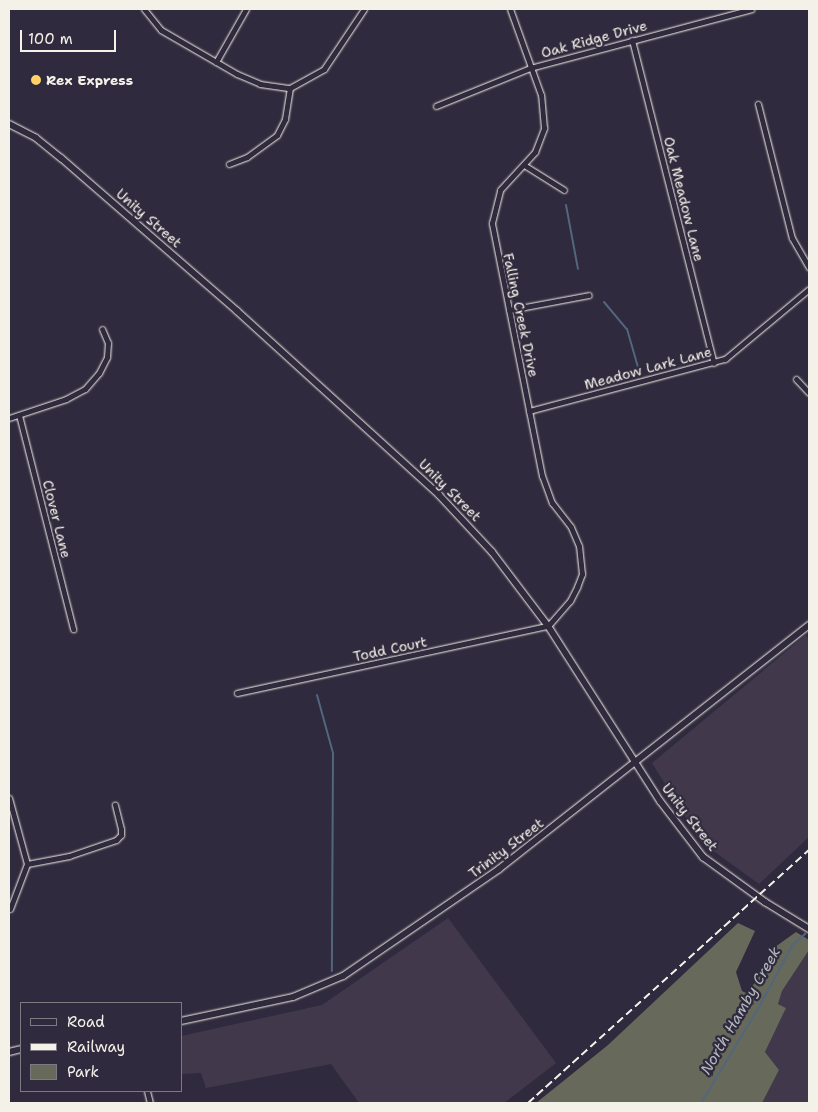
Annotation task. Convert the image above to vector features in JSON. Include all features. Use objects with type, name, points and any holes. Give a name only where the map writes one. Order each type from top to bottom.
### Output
[{"type":"street","points":[[144,9],[161,30],[216,62],[260,84],[290,88],[324,69],[364,9]]},
{"type":"street","points":[[216,62],[246,9]]},
{"type":"street","name":"Falling Creek Drive","points":[[510,9],[530,68],[542,95],[544,128],[535,152],[500,190],[493,218],[496,249],[546,490],[571,527],[581,557],[582,574],[570,602],[548,626]]},
{"type":"street","name":"Oak Ridge Drive","points":[[436,106],[530,68],[751,9]]},
{"type":"street","name":"Oak Meadow Lane","points":[[632,40],[714,363]]},
{"type":"street","points":[[229,164],[246,158],[276,135],[285,118],[290,88]]},
{"type":"street","points":[[758,104],[792,238],[809,268]]},
{"type":"street","name":"Unity Street","points":[[9,124],[36,138],[61,158],[243,316],[415,473],[492,552],[548,626],[635,763],[703,857],[765,902],[809,929]]},
{"type":"street","points":[[524,165],[564,190]]},
{"type":"street","name":"Meadow Lark Lane","points":[[529,411],[714,363],[734,354],[809,289]]},
{"type":"street","points":[[509,310],[589,295]]},
{"type":"street","points":[[9,418],[71,397],[85,389],[107,357],[108,344],[102,329]]},
{"type":"street","points":[[796,379],[809,393]]},
{"type":"street","name":"Clover Lane","points":[[19,415],[73,630]]},
{"type":"street","name":"Trinity Street","points":[[182,1021],[293,997],[343,976],[500,869],[809,625]]},
{"type":"street","name":"Todd Court","points":[[237,693],[548,626]]},
{"type":"street","points":[[9,798],[27,864],[10,909]]},
{"type":"street","points":[[27,864],[69,856],[116,840],[121,835],[121,829],[115,806]]},
{"type":"shaded area","points":[[806,635],[809,640],[809,837],[759,884],[701,842],[652,763]]},
{"type":"shaded area","points":[[448,918],[556,1063],[504,1103],[359,1103],[331,1064],[206,1088],[201,1073],[182,1074],[182,1036],[322,1005]]},
{"type":"shaded area","points":[[809,950],[809,1103],[762,1103],[779,1070],[765,1052],[786,1008],[778,1004],[782,991]]},
{"type":"green space","points":[[738,923],[755,931],[736,972],[742,991],[748,994],[775,947],[796,932],[809,940],[809,950],[782,991],[778,1004],[786,1008],[765,1052],[779,1070],[762,1103],[536,1103],[608,1045]]},
{"type":"waterway","points":[[566,205],[578,269]]},
{"type":"waterway","points":[[604,302],[627,329],[640,374]]},
{"type":"waterway","points":[[317,695],[333,753],[332,971]]},
{"type":"waterway","name":"North Hamby Creek","points":[[701,1103],[758,1009],[792,946],[805,934]]},
{"type":"railway","points":[[528,1103],[809,850]]},
{"type":"place","name":"Rex Express","points":[[36,80]]}]
